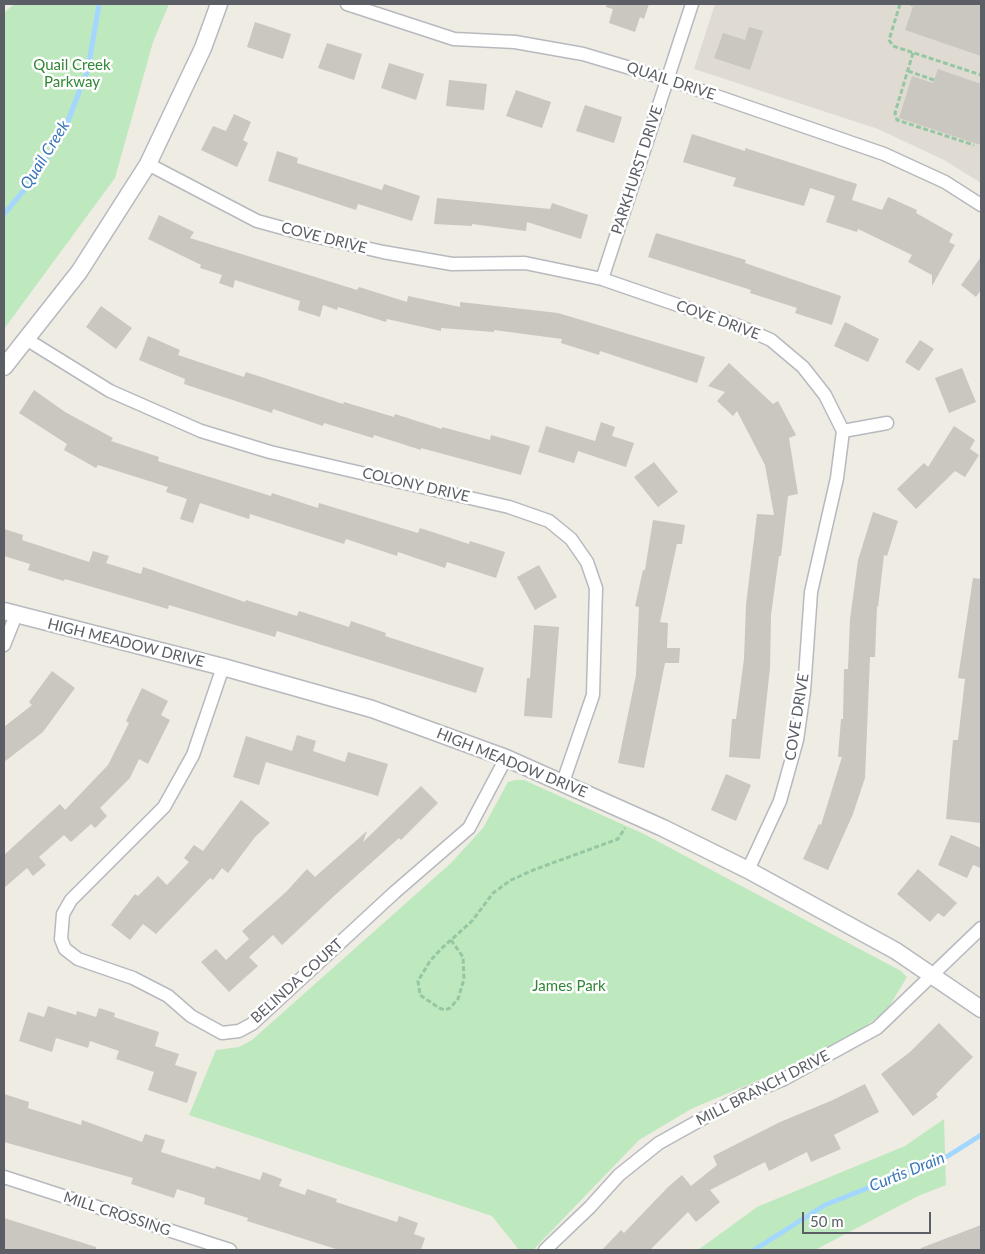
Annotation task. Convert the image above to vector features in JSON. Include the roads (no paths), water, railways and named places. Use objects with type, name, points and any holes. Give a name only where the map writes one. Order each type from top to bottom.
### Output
[{"type":"street","points":[[4,367],[79,272],[148,164],[203,48],[219,4]]},
{"type":"street","name":"QUAIL DRIVE","points":[[348,4],[454,39],[515,42],[583,54],[667,79],[884,154],[945,182],[981,205]]},
{"type":"street","name":"PARKHURST DRIVE","points":[[602,280],[692,4]]},
{"type":"street","name":"COVE DRIVE","points":[[148,164],[258,221],[301,233],[382,252],[452,264],[525,263],[602,280],[739,326],[771,340],[803,367],[825,395],[843,431],[837,478],[811,592],[804,691],[797,740],[780,801],[748,870]]},
{"type":"street","name":"COLONY DRIVE","points":[[26,339],[110,391],[201,432],[270,452],[509,507],[549,521],[571,539],[587,562],[596,588],[593,695],[563,782]]},
{"type":"street","points":[[843,431],[888,423]]},
{"type":"street","points":[[4,645],[10,613]]},
{"type":"street","name":"HIGH MEADOW DRIVE","points":[[10,613],[223,667],[372,709],[506,758],[631,813],[748,870],[896,951],[981,1009]]},
{"type":"street","name":"BELINDA COURT","points":[[223,667],[193,755],[164,807],[71,900],[63,914],[61,939],[65,949],[78,959],[132,978],[168,996],[191,1016],[222,1033],[239,1031],[252,1024],[395,892],[468,828],[506,758]]},
{"type":"street","name":"MILL BRANCH DRIVE","points":[[545,1250],[619,1175],[659,1143],[745,1095],[784,1079],[877,1028],[981,928]]},
{"type":"street","name":"MILL CROSSING","points":[[4,1177],[230,1250]]},
{"type":"waterway","name":"Quail Creek","points":[[4,214],[36,176],[66,126],[88,69],[99,4]]},
{"type":"waterway","name":"Curtis Drain","points":[[754,1250],[825,1205],[948,1156],[981,1135]]},
{"type":"park label","name":"Quail Creek Parkway","points":[[72,74]]},
{"type":"park label","name":"James Park","points":[[569,986]]}]
